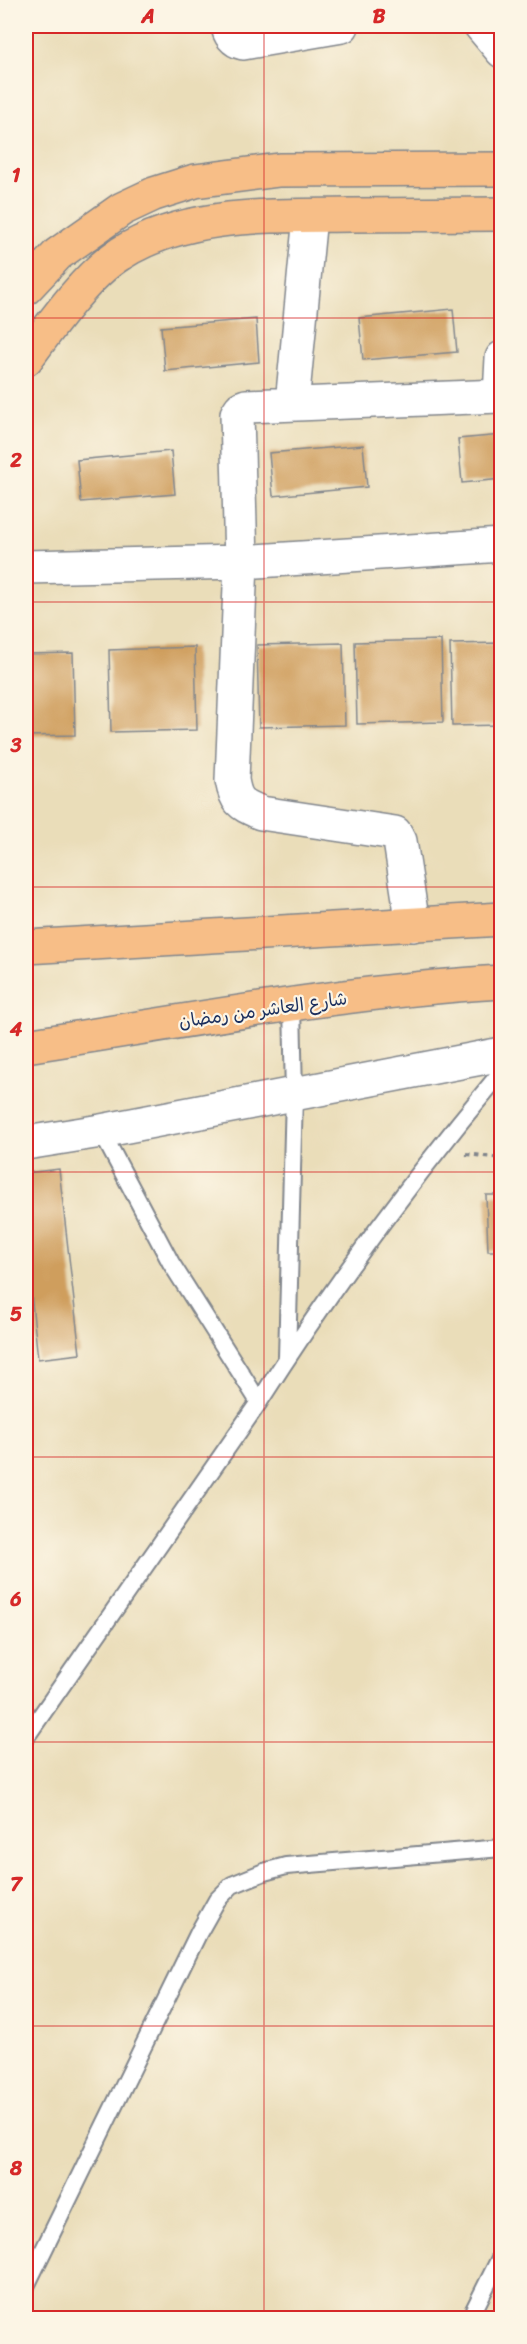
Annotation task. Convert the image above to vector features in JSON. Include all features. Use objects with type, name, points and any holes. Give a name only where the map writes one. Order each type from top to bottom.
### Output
[{"type":"main road","points":[[468,169],[469,214]]},
{"type":"main road","points":[[28,279],[58,254],[122,209],[154,194],[195,182],[279,170],[501,169]]},
{"type":"main road","points":[[26,359],[48,328],[89,282],[118,255],[152,236],[208,221],[310,216],[501,214]]},
{"type":"main road","points":[[26,946],[501,920]]},
{"type":"main road","name":"شارع العاشر من رمضان","points":[[26,1046],[292,1005],[451,985],[501,982]]},
{"type":"street","points":[[228,26],[232,37],[237,42],[243,43],[342,26]]},
{"type":"street","points":[[292,404],[310,216]]},
{"type":"street","points":[[413,925],[400,842],[395,833],[261,813],[245,806],[235,796],[232,780],[241,562],[237,414],[241,408],[246,406],[501,396],[501,358]]},
{"type":"street","points":[[26,567],[241,562],[501,545]]},
{"type":"street","points":[[26,1143],[294,1095],[501,1054]]},
{"type":"lane","points":[[287,1358],[294,1095],[292,1005]]},
{"type":"lane","points":[[26,1737],[259,1402],[287,1358],[435,1151],[501,1071]]},
{"type":"lane","points":[[101,1131],[171,1263],[259,1402]]},
{"type":"lane","points":[[26,2286],[200,1932],[217,1900],[232,1885],[251,1876],[286,1866],[501,1848]]},
{"type":"lane","points":[[470,2319],[501,2254]]},
{"type":"building","points":[[453,309],[457,352],[363,360],[359,318]]},
{"type":"building","points":[[256,319],[259,362],[165,371],[161,327]]},
{"type":"building","points":[[502,435],[502,479],[462,483],[458,439]]},
{"type":"building","points":[[363,445],[367,487],[273,496],[269,453]]},
{"type":"building","points":[[171,451],[175,494],[81,502],[77,460]]},
{"type":"building","points":[[441,640],[443,722],[357,724],[355,642]]},
{"type":"building","points":[[343,643],[345,725],[259,727],[257,645]]},
{"type":"building","points":[[502,643],[502,725],[452,726],[450,644]]},
{"type":"building","points":[[195,647],[197,730],[111,732],[109,650]]},
{"type":"building","points":[[73,653],[75,735],[26,736],[26,654]]},
{"type":"building","points":[[59,1169],[80,1354],[38,1359],[26,1246],[26,1173]]},
{"type":"building","points":[[486,1195],[502,1195],[502,1251],[488,1251]]}]
